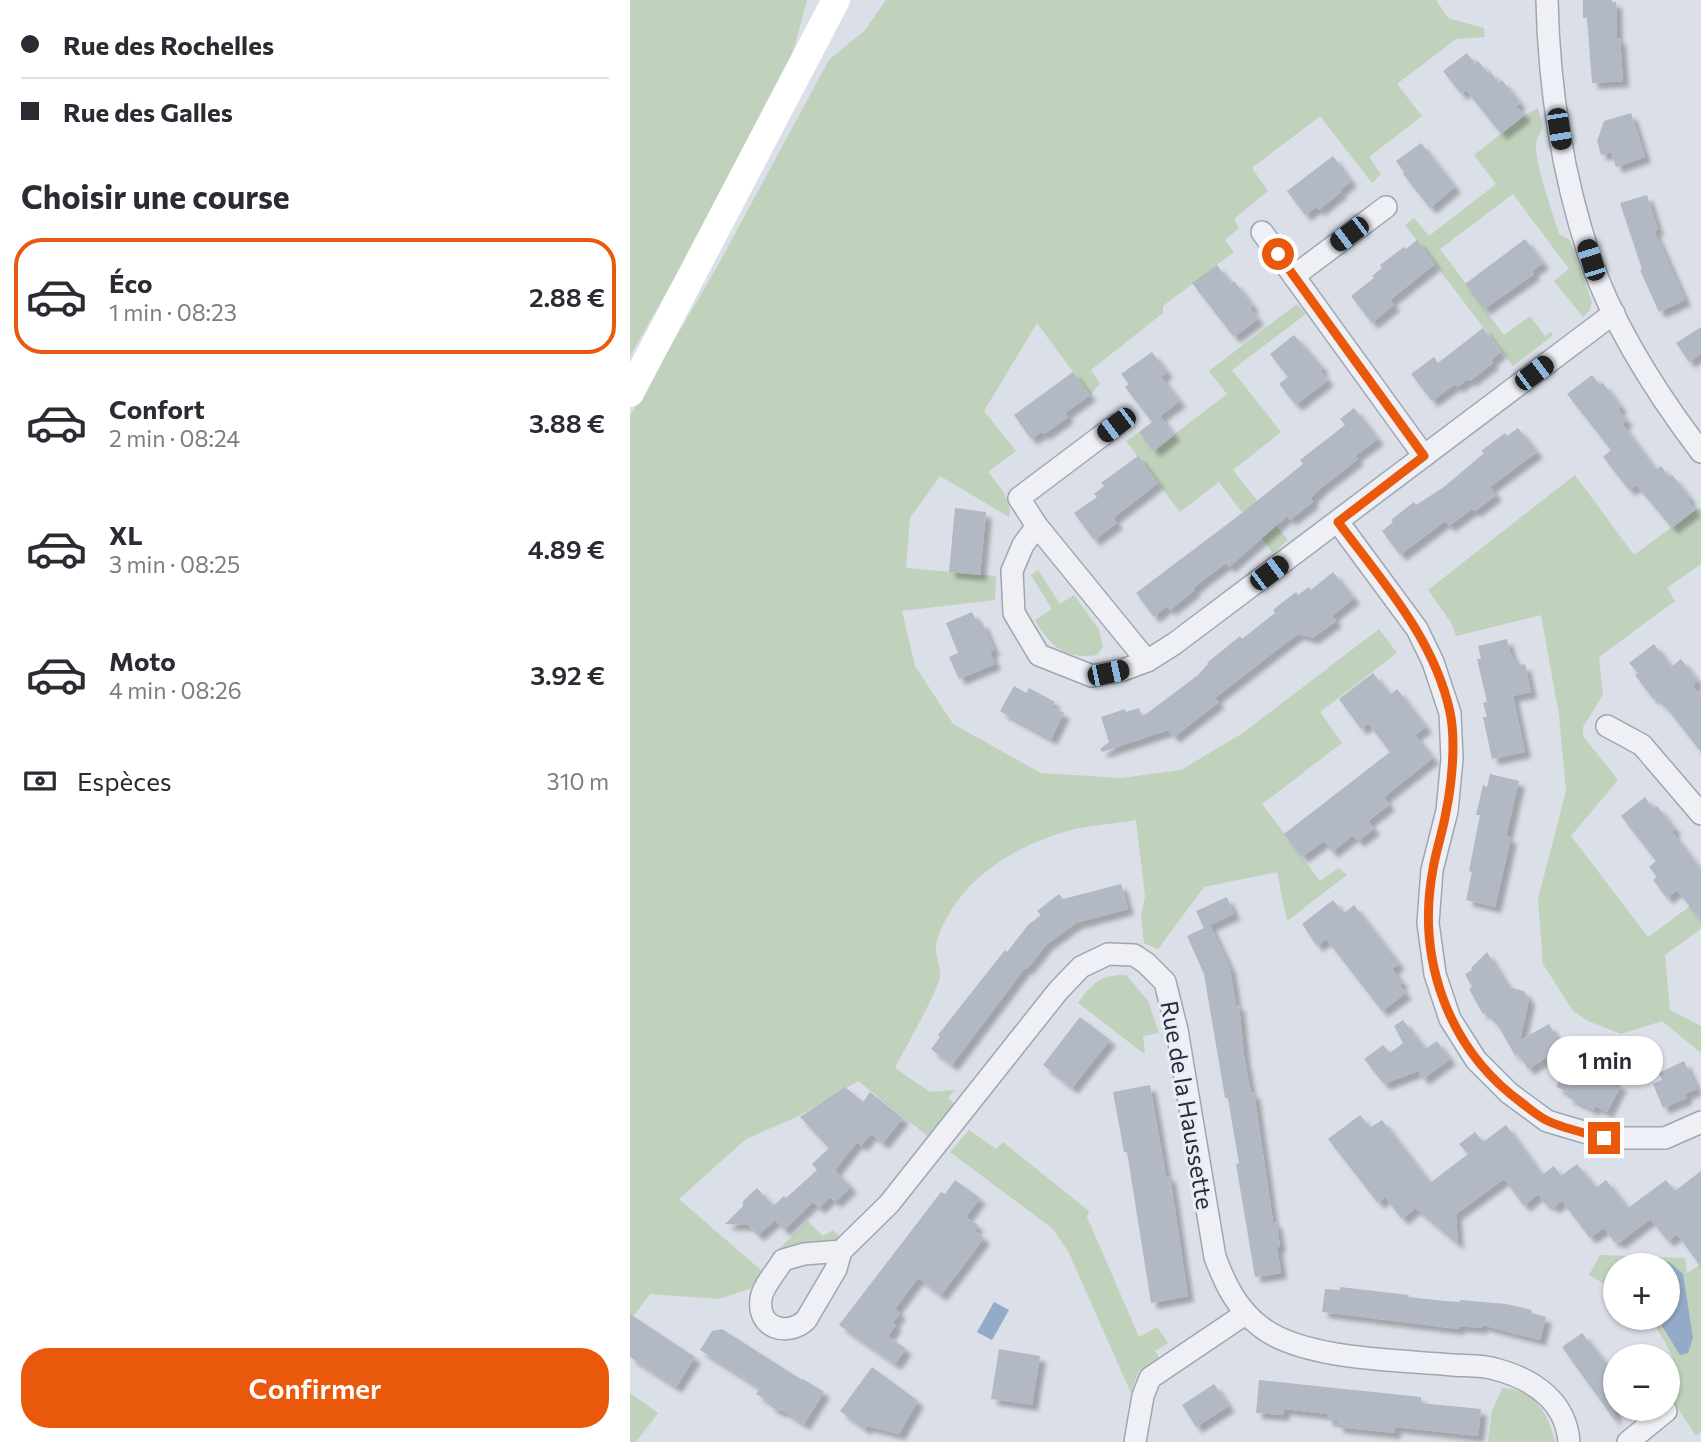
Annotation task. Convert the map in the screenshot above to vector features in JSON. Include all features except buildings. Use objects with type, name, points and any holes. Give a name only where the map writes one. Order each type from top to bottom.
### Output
[{"type":"main road","points":[[630,393],[836,0]]},
{"type":"street","points":[[1547,0],[1551,85],[1562,151],[1591,260],[1614,313],[1648,373],[1701,453]]},
{"type":"street","points":[[1294,276],[1386,207]]},
{"type":"street","points":[[1262,232],[1424,456]]},
{"type":"street","points":[[1037,526],[1023,545],[1012,571],[1014,613],[1039,655],[1092,676],[1147,661],[1174,644],[1338,522],[1614,313]]},
{"type":"street","points":[[1116,425],[1019,498],[1037,526],[1147,661]]},
{"type":"street","points":[[1338,522],[1417,629],[1433,662],[1450,713],[1452,759],[1447,811],[1432,870],[1428,923],[1435,974],[1450,1018],[1476,1060],[1509,1093],[1547,1121],[1604,1138],[1665,1138],[1701,1122]]},
{"type":"street","points":[[1607,726],[1642,745],[1701,814]]},
{"type":"street","name":"Rue de la Haussette","points":[[841,1251],[888,1204],[1058,991],[1081,967],[1108,954],[1134,955],[1165,982],[1177,1030],[1215,1257],[1226,1287],[1245,1314],[1263,1329],[1288,1343],[1352,1356],[1494,1368],[1527,1380],[1552,1399],[1568,1424],[1569,1442]]},
{"type":"street","points":[[1135,1442],[1143,1396],[1150,1378],[1245,1314]]},
{"type":"street","points":[[1632,1441],[1655,1421]]},
{"type":"green space","points":[[630,0],[807,0],[791,59],[726,188],[630,356]]},
{"type":"green space","points":[[886,0],[1436,0],[1448,18],[1484,28],[1485,37],[1456,39],[1397,84],[1422,116],[1369,157],[1381,174],[1372,183],[1320,116],[1252,168],[1268,191],[1234,219],[1239,228],[1225,240],[1234,252],[1163,306],[1163,313],[1091,370],[1100,384],[1090,395],[1037,323],[984,411],[1016,451],[988,472],[1007,499],[1009,517],[940,476],[910,518],[906,568],[996,576],[995,600],[902,611],[915,666],[953,724],[1041,773],[1121,778],[1181,770],[1243,733],[1379,629],[1397,653],[1320,712],[1342,743],[1262,804],[1320,881],[1339,868],[1347,875],[1287,921],[1277,872],[1204,887],[1158,949],[1144,943],[1141,916],[1145,896],[1136,820],[1067,831],[1006,857],[972,884],[946,919],[936,944],[940,972],[938,984],[895,1068],[930,1092],[955,1090],[948,1098],[956,1105],[929,1137],[858,1081],[799,1116],[746,1139],[679,1199],[762,1271],[752,1288],[719,1299],[650,1294],[630,1321],[630,416],[717,267],[829,60],[865,30]]},
{"type":"green space","points":[[1538,108],[1543,127],[1536,142],[1541,174],[1559,234],[1570,240],[1592,302],[1589,311],[1583,317],[1554,281],[1569,269],[1513,194],[1440,249],[1504,335],[1530,316],[1545,336],[1551,332],[1553,334],[1513,366],[1405,225],[1414,218],[1429,236],[1496,184],[1474,155]]},
{"type":"green space","points":[[1297,304],[1306,314],[1232,370],[1281,432],[1233,470],[1288,540],[1273,553],[1219,482],[1180,512],[1126,441],[1139,432],[1154,450],[1227,394],[1209,371]]},
{"type":"green space","points":[[1575,475],[1634,555],[1699,507],[1701,509],[1701,564],[1667,588],[1675,601],[1599,657],[1603,695],[1583,727],[1583,736],[1618,780],[1571,836],[1648,937],[1701,898],[1701,929],[1665,955],[1670,1010],[1701,1026],[1701,1053],[1662,1021],[1621,1034],[1588,1021],[1573,1011],[1543,964],[1538,899],[1566,791],[1559,715],[1541,615],[1456,636],[1452,624],[1428,590]]},
{"type":"green space","points":[[1038,570],[1060,604],[1074,595],[1099,630],[1103,647],[1097,655],[1067,653],[1053,644],[1041,629],[1035,620],[1052,609],[1031,575]]},
{"type":"green space","points":[[1126,975],[1148,1001],[1159,1033],[1143,1036],[1145,1053],[1078,1003],[1088,990],[1104,978]]},
{"type":"green space","points":[[969,1130],[996,1149],[1003,1142],[1089,1211],[1087,1217],[1139,1337],[1157,1327],[1168,1343],[1155,1351],[1160,1359],[1138,1372],[1131,1393],[1068,1251],[1052,1228],[950,1152]]},
{"type":"green space","points":[[808,1221],[823,1236],[833,1230],[841,1238],[837,1242],[777,1251]]},
{"type":"green space","points":[[1600,1255],[1603,1255],[1603,1283],[1589,1275]]},
{"type":"green space","points":[[1680,1258],[1685,1258],[1687,1273],[1701,1264],[1701,1432],[1696,1436],[1680,1411],[1680,1344],[1666,1344],[1657,1330],[1680,1330]]},
{"type":"green space","points":[[1502,1388],[1524,1393],[1538,1404],[1544,1412],[1555,1442],[1488,1442],[1492,1411]]},
{"type":"green space","points":[[630,1393],[658,1413],[636,1442],[630,1442]]},
{"type":"water","points":[[1680,1271],[1683,1274],[1693,1338],[1688,1353],[1680,1355],[1680,1344],[1673,1344],[1664,1330],[1680,1330]]},
{"type":"water","points":[[994,1302],[1009,1310],[992,1340],[977,1332]]},
{"type":"route","points":[[1278,254],[1424,456],[1338,522],[1417,629],[1433,662],[1450,713],[1452,759],[1447,811],[1432,870],[1428,923],[1435,974],[1450,1018],[1476,1060],[1509,1093],[1547,1121],[1604,1138]]}]
